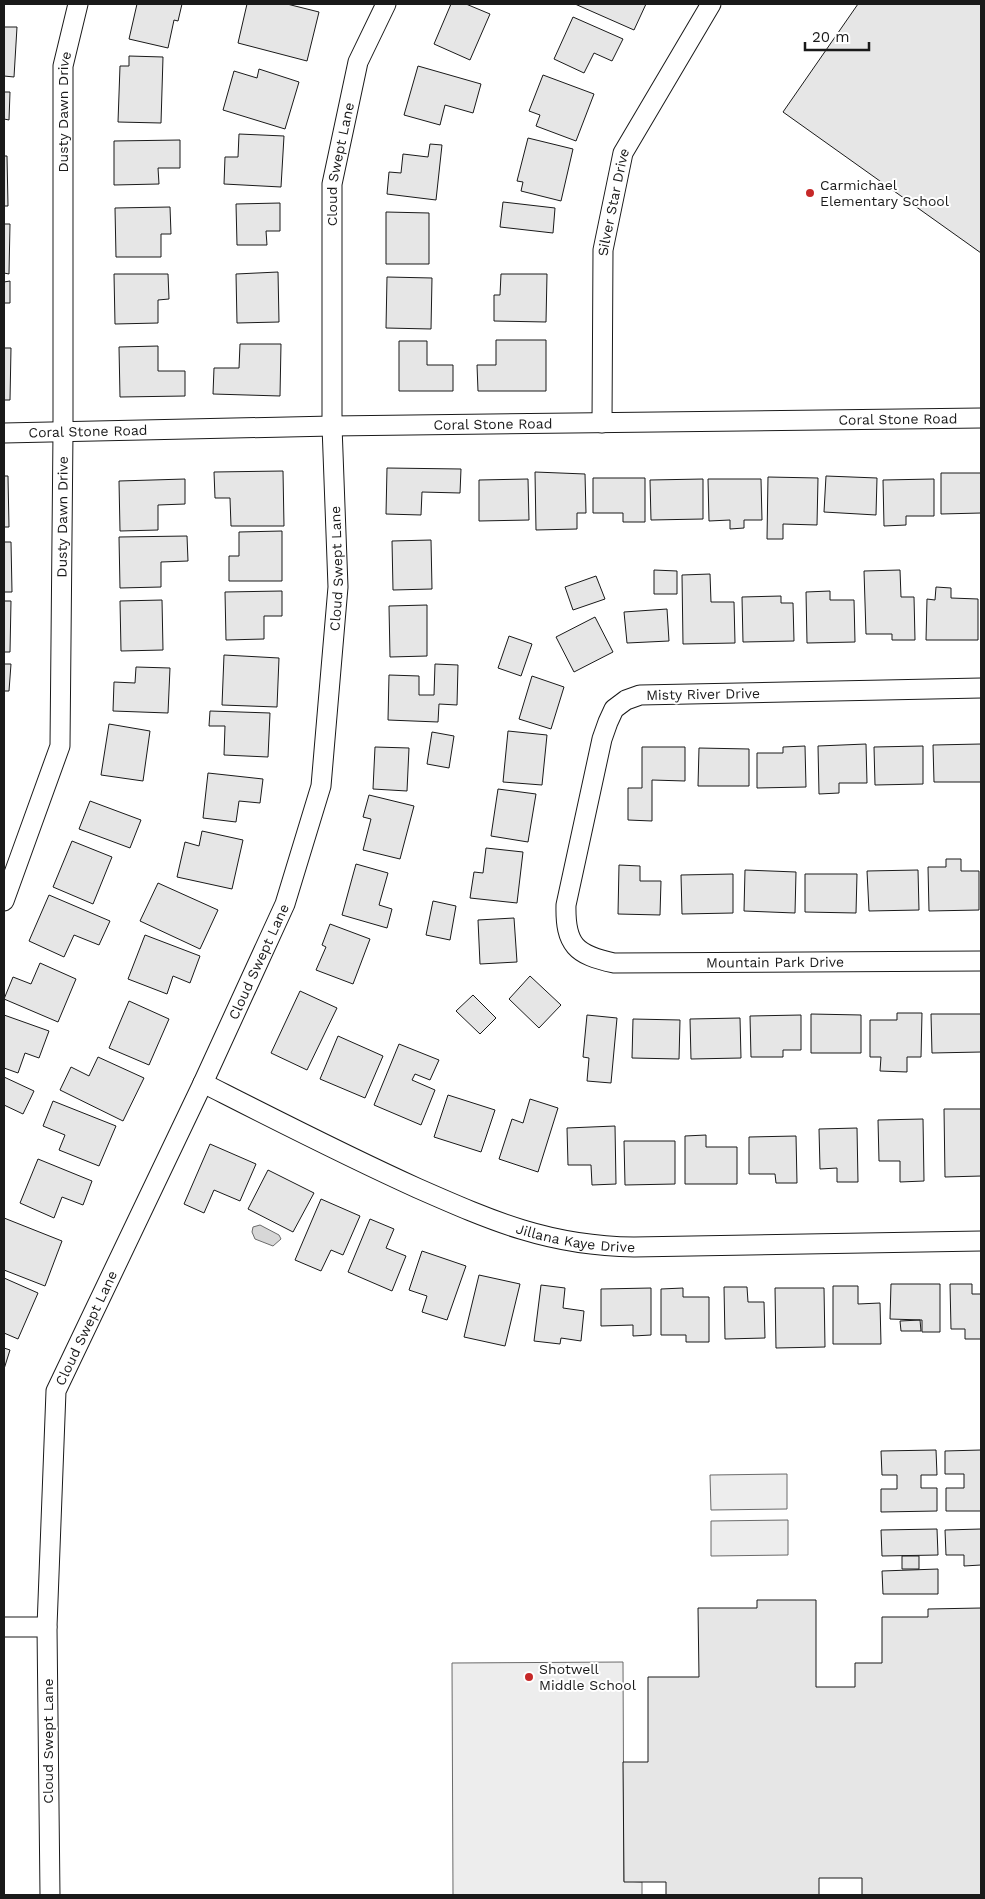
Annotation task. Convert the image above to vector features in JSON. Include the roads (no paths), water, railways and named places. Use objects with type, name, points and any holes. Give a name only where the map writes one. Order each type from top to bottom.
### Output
[{"type":"street","name":"Dusty Dawn Drive","points":[[4,901],[60,746],[63,432],[63,66],[78,4]]},
{"type":"street","name":"Cloud Swept Lane","points":[[50,1895],[48,1627],[56,1391],[285,904],[321,786],[338,587],[332,426],[332,184],[358,62],[386,4]]},
{"type":"street","name":"Silver Star Drive","points":[[602,423],[603,250],[623,153],[711,4]]},
{"type":"street","name":"Coral Stone Road","points":[[4,433],[332,426],[981,418]]},
{"type":"street","name":"Misty River Drive","points":[[574,946],[566,922],[568,896],[602,739],[614,710],[626,700],[640,695],[981,688]]},
{"type":"street","name":"Mountain Park Drive","points":[[574,946],[591,958],[614,963],[981,961]]},
{"type":"street","name":"Jillana Kaye Drive","points":[[202,1083],[374,1168],[469,1210],[551,1239],[579,1244],[634,1248],[981,1241]]},
{"type":"street","points":[[4,1627],[48,1627]]},
{"type":"place","name":"Carmichael Elementary School","points":[[810,193]]},
{"type":"place","name":"Shotwell Middle School","points":[[529,1677]]}]
